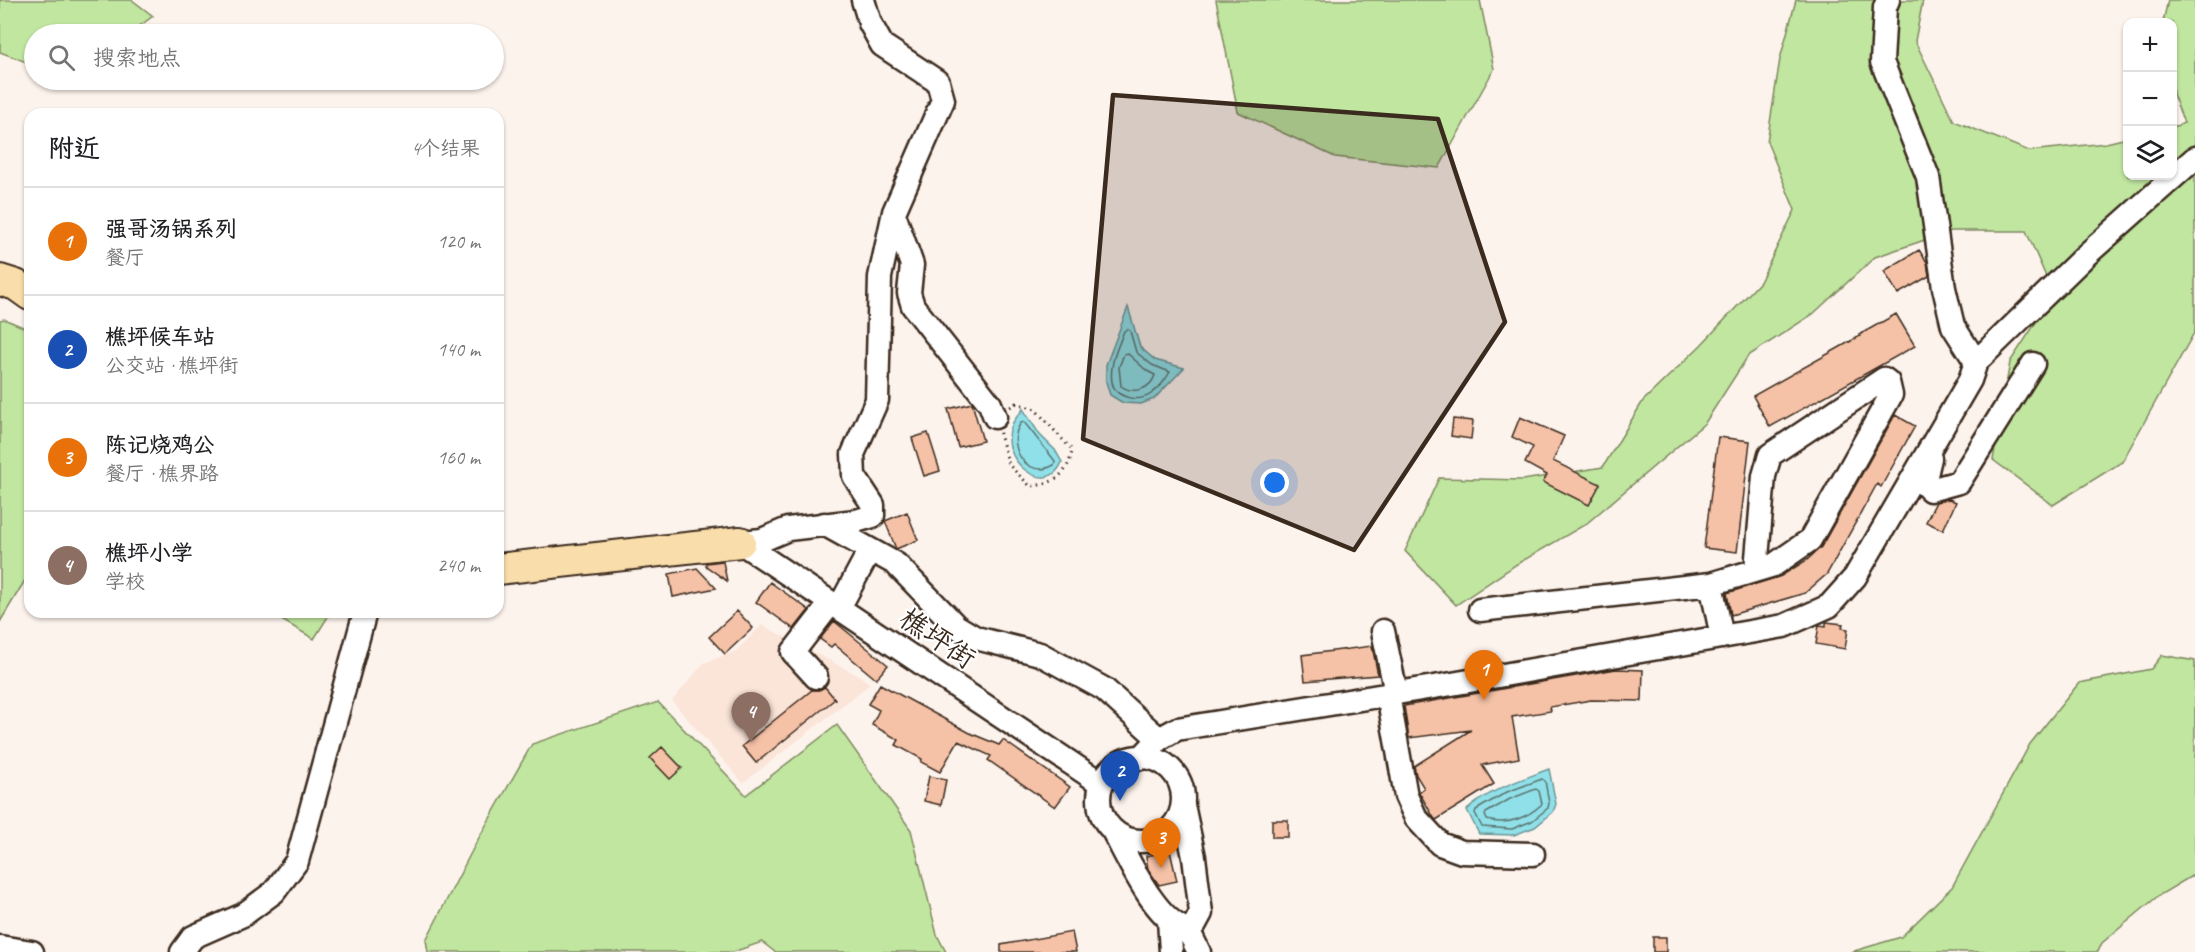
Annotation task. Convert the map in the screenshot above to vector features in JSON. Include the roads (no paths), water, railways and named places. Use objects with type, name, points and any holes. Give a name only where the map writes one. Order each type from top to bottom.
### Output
[{"type":"main road","points":[[0,280],[16,285],[24,291]]},
{"type":"main road","points":[[504,568],[740,542]]},
{"type":"street","points":[[740,542],[762,540],[788,529],[856,521],[873,516],[873,505],[854,476],[853,454],[877,400],[880,277],[894,212],[943,100],[938,82],[882,45],[870,23],[863,0]]},
{"type":"street","points":[[1888,0],[1882,62],[1928,177],[1944,288],[1953,326],[1976,362]]},
{"type":"street","points":[[1141,758],[1159,739],[1177,729],[1784,626],[1829,606],[1855,577],[1970,380],[1976,362],[2085,256],[2195,158]]},
{"type":"street","points":[[894,212],[912,266],[909,293],[913,306],[990,404],[995,417]]},
{"type":"street","points":[[1934,442],[1924,484],[1929,490],[1959,482],[2033,364]]},
{"type":"street","points":[[1480,610],[1711,584],[1774,565],[1810,540],[1891,395],[1888,382],[1884,379],[1770,455],[1764,476],[1756,570]]},
{"type":"street","points":[[824,524],[896,564],[956,626],[976,638],[1040,654],[1104,689],[1159,739]]},
{"type":"street","name":"樵坪街","points":[[740,542],[1102,784]]},
{"type":"street","points":[[816,677],[793,652],[835,605],[870,550]]},
{"type":"street","points":[[1711,584],[1722,637]]},
{"type":"street","points":[[182,952],[193,937],[243,915],[274,892],[297,861],[363,618]]},
{"type":"street","points":[[1383,632],[1406,796],[1416,818],[1440,844],[1462,852],[1533,854]]},
{"type":"street","points":[[1178,925],[1195,924],[1201,913],[1194,857],[1180,785],[1176,776],[1161,762],[1141,758],[1122,762],[1106,776],[1102,784],[1099,804],[1102,814],[1158,909],[1178,925],[1199,952]]},
{"type":"street","points":[[1113,831],[1131,840],[1151,840],[1160,837],[1176,823],[1183,804]]},
{"type":"street","points":[[1171,952],[1178,925]]},
{"type":"street","points":[[0,947],[32,952]]},
{"type":"water","points":[[1128,307],[1140,347],[1155,360],[1184,368],[1154,399],[1141,404],[1123,403],[1110,395],[1106,382],[1106,365]]},
{"type":"water","points":[[1023,409],[1062,462],[1055,472],[1046,477],[1036,476],[1026,470],[1017,462],[1011,451],[1009,438],[1012,425]]},
{"type":"water","points":[[1549,769],[1556,804],[1553,812],[1535,827],[1514,835],[1479,834],[1467,810],[1496,791]]},
{"type":"place","name":"强哥汤锅系列","points":[[1484,700]]},
{"type":"place","name":"樵坪小学","points":[[751,742]]},
{"type":"place","name":"樵坪候车站","points":[[1120,801]]},
{"type":"place","name":"陈记烧鸡公","points":[[1161,868]]}]
